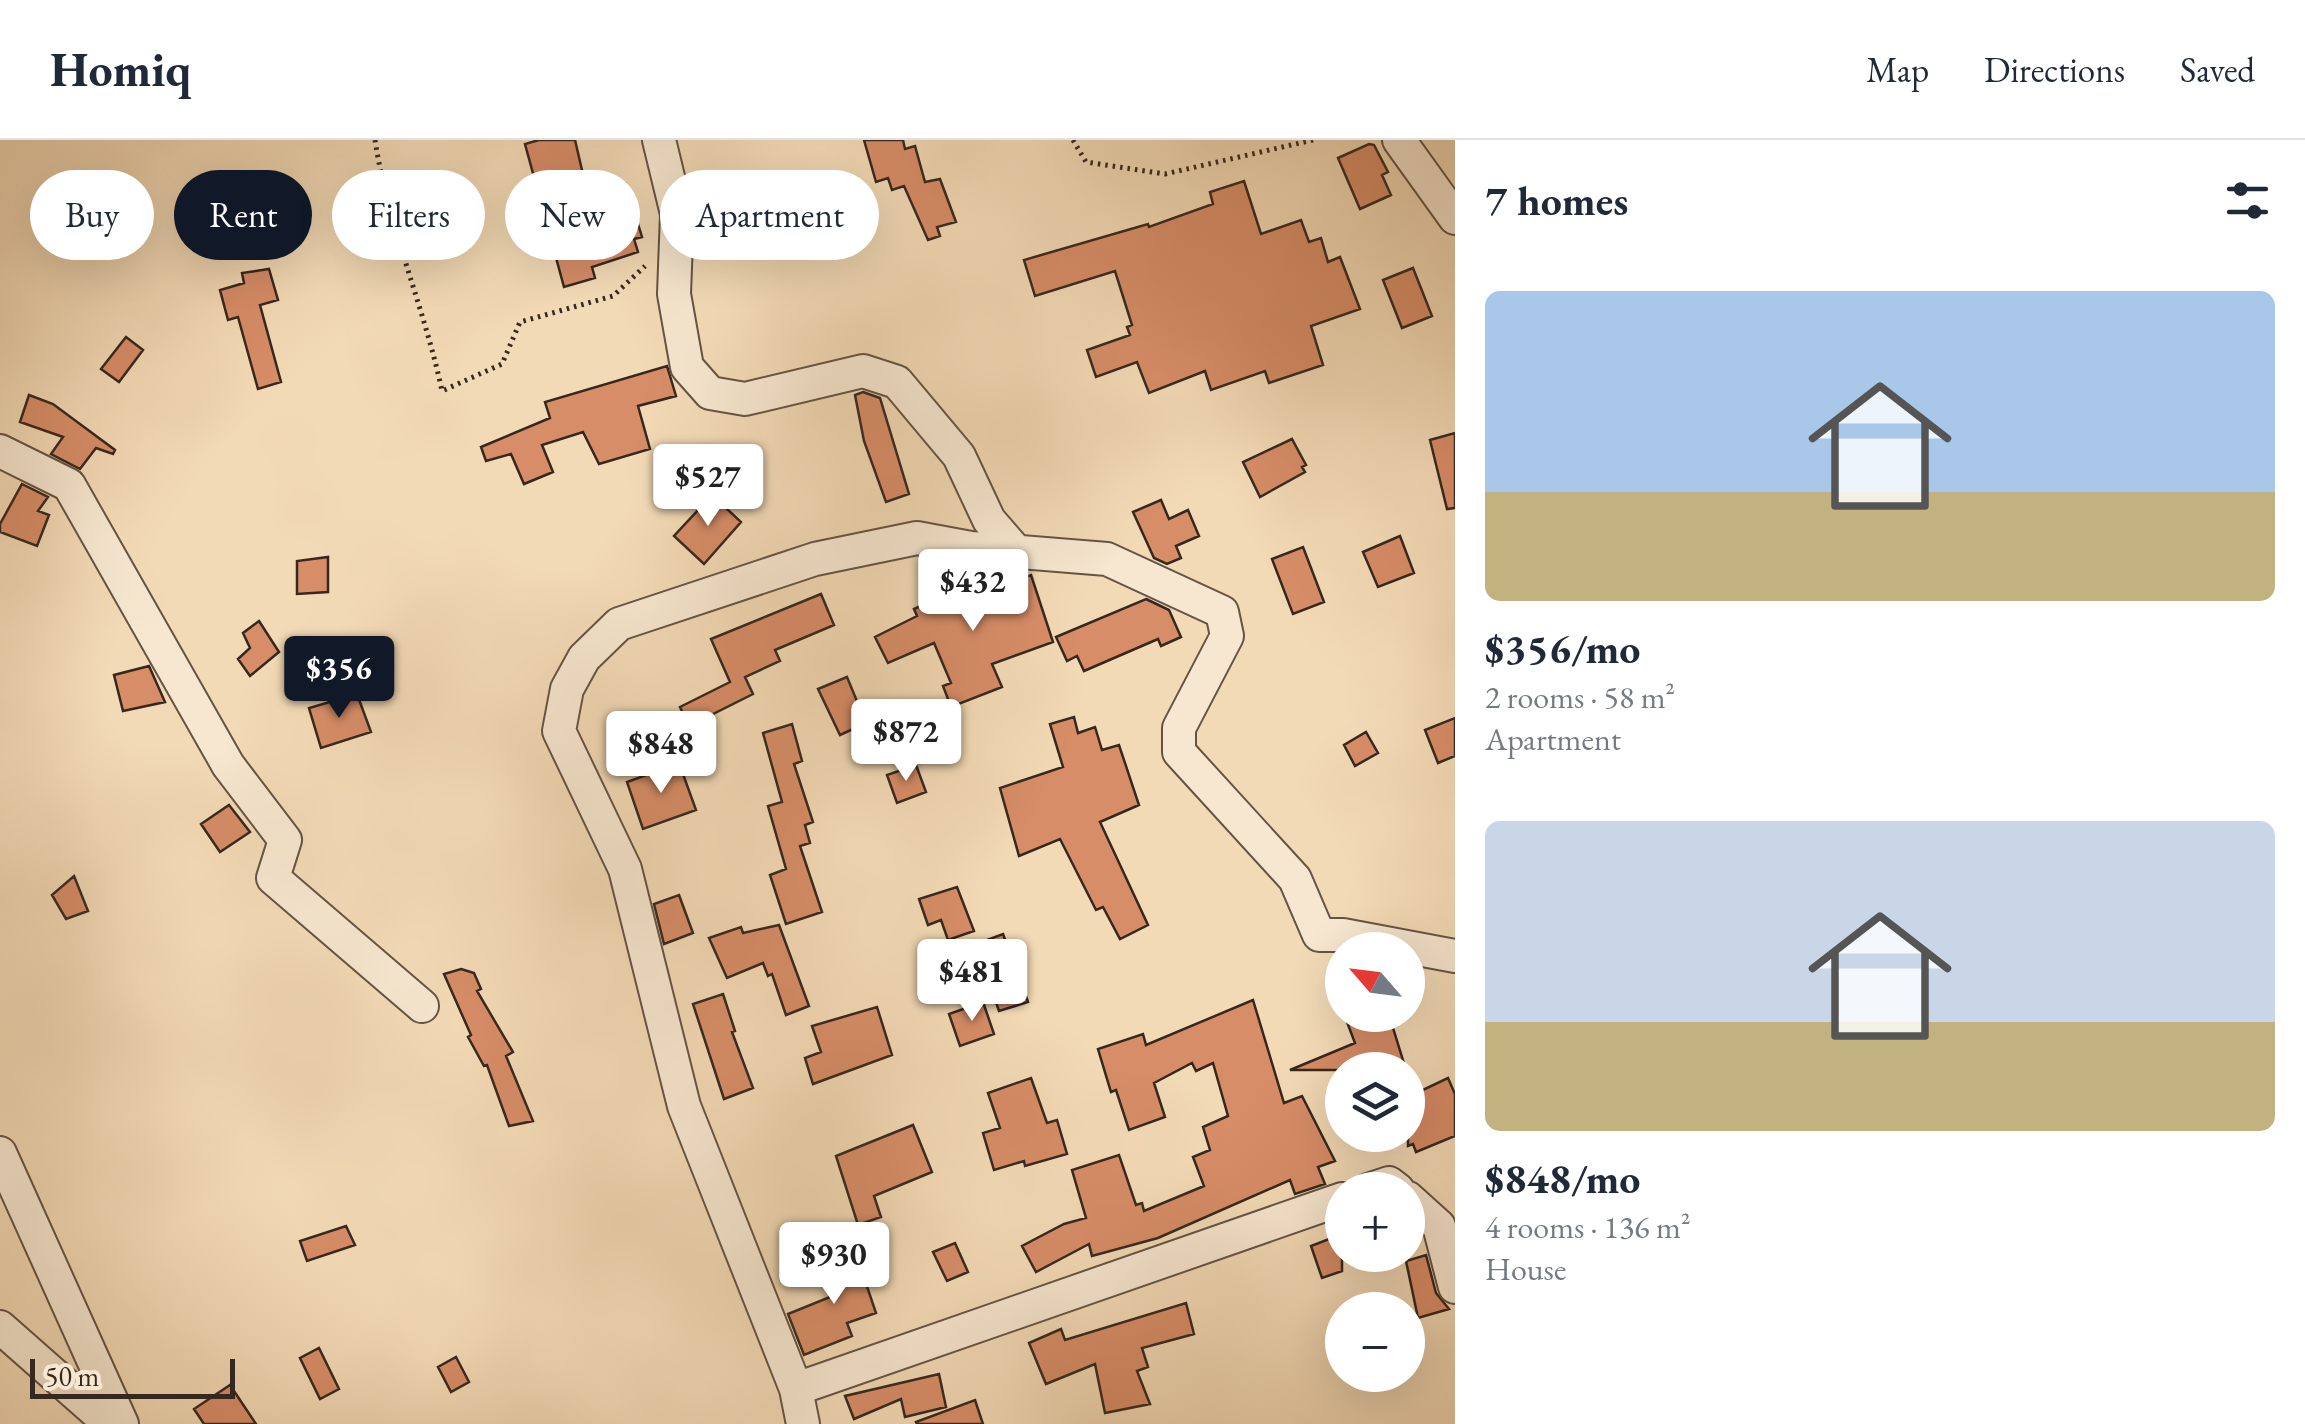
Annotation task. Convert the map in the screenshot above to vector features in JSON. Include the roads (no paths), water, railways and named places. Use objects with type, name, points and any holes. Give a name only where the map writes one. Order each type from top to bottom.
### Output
[{"type":"street","points":[[659,140],[676,214],[674,294],[687,367],[710,393],[745,399],[864,371],[897,382],[959,456],[989,520],[1014,550]]},
{"type":"street","points":[[1399,140],[1455,218]]},
{"type":"street","points":[[0,451],[69,485],[228,765],[285,840],[274,878],[422,1006]]},
{"type":"street","points":[[803,1424],[796,1389],[684,1106],[625,869],[559,732],[568,689],[584,658],[619,624],[816,558],[917,538],[971,548],[1107,559],[1222,612],[1227,636],[1179,728],[1179,752],[1295,878],[1319,936],[1343,935],[1455,956]]},
{"type":"street","points":[[0,1153],[122,1424]]},
{"type":"street","points":[[796,1389],[1325,1205]]},
{"type":"street","points":[[1425,1213],[1439,1226],[1455,1287]]},
{"type":"street","points":[[0,1327],[110,1424]]}]
